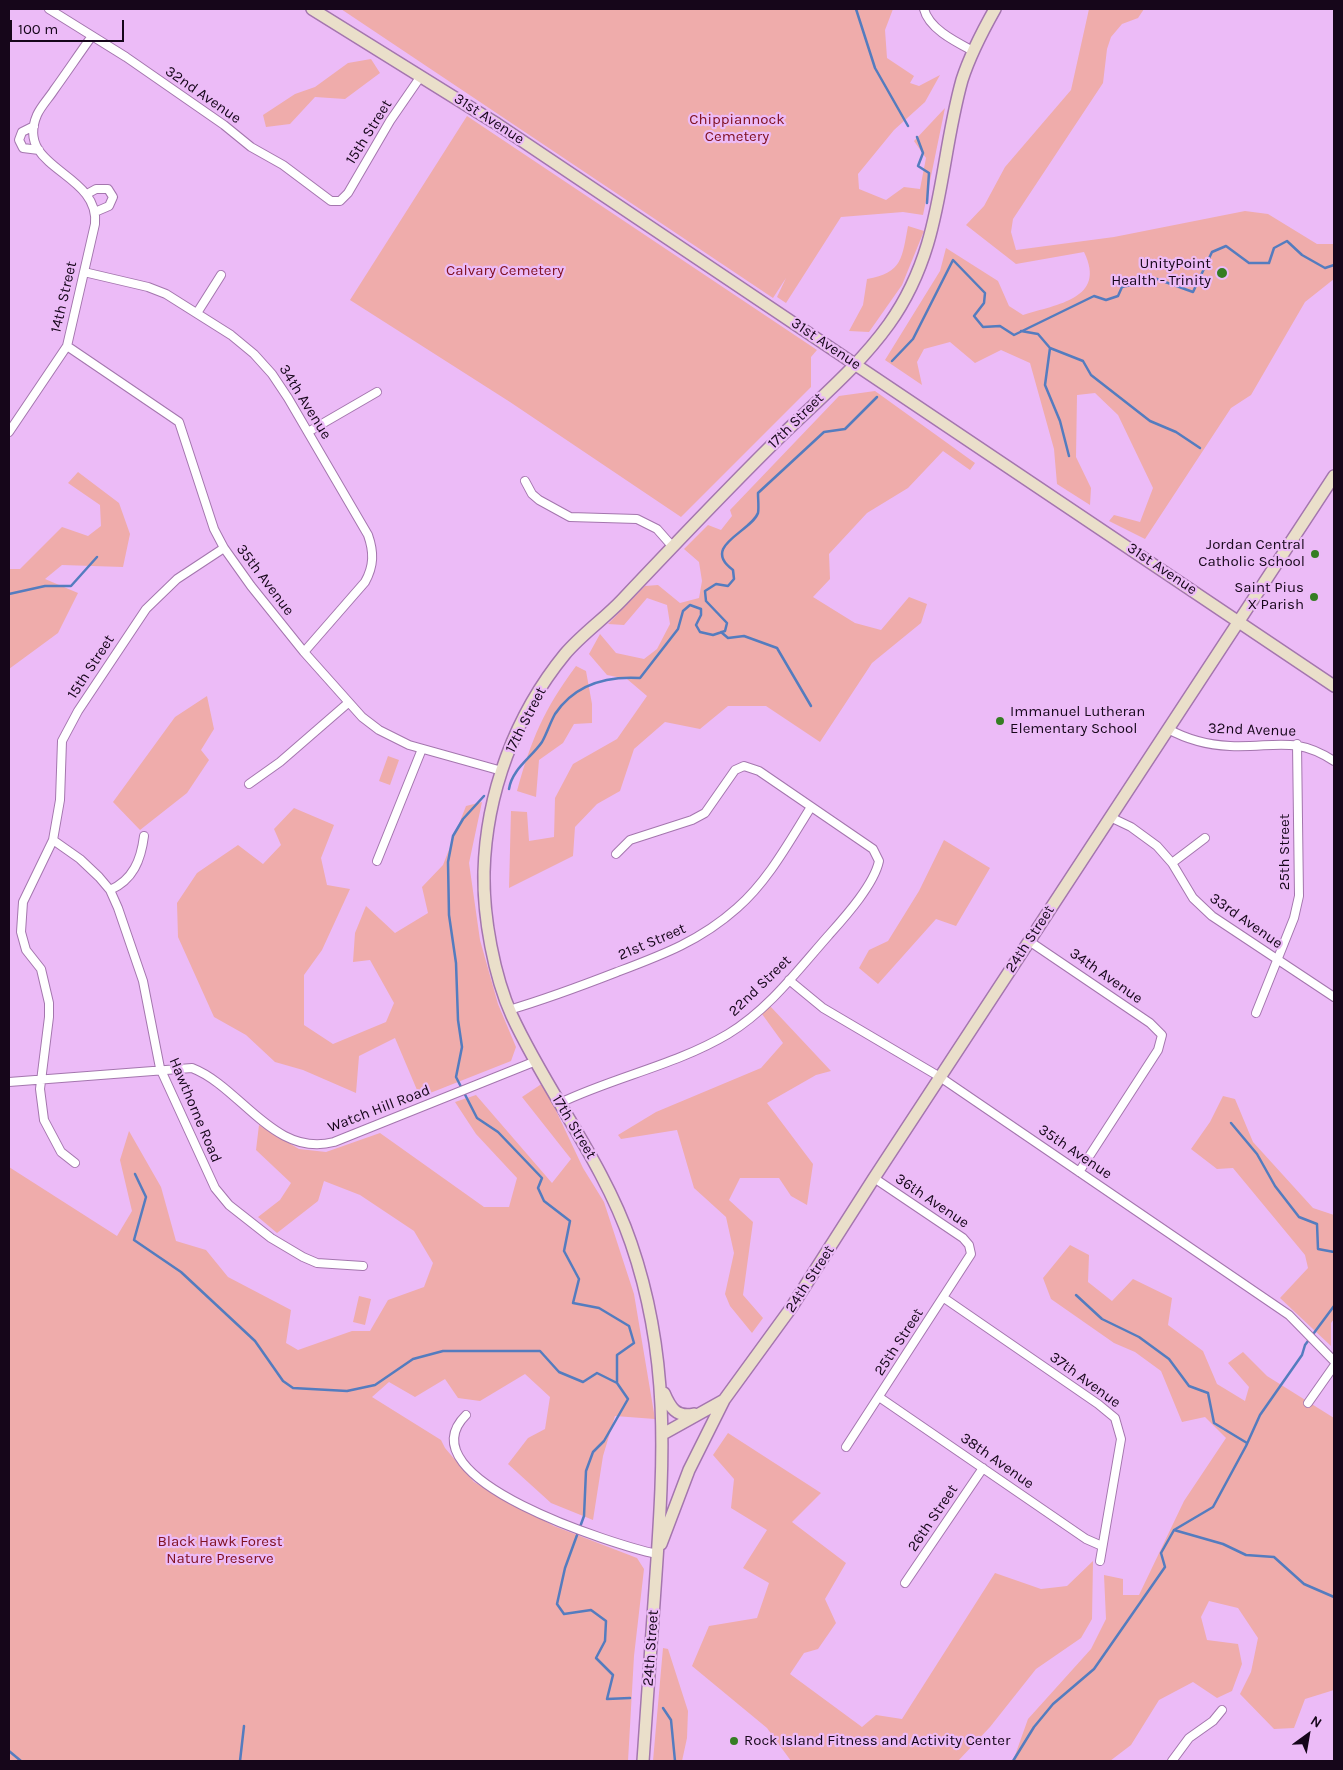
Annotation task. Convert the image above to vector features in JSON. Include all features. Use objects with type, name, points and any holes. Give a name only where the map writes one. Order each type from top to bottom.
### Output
[{"type":"street","name":"32nd Avenue","points":[[49,9],[126,57],[212,117],[251,147],[279,162],[323,196],[331,201],[340,201]]},
{"type":"street","name":"31st Avenue","points":[[312,9],[497,124],[1334,686]]},
{"type":"street","points":[[924,9],[929,20],[935,26],[973,51]]},
{"type":"street","name":"17th Street","points":[[657,1552],[663,1434],[661,1386],[652,1316],[631,1241],[597,1166],[536,1061],[509,1010],[488,934],[484,875],[491,809],[502,770],[533,702],[564,655],[616,606],[672,546],[856,364],[880,336],[902,304],[925,255],[939,205],[962,82],[973,51],[994,9]]},
{"type":"street","points":[[87,194],[102,188],[108,189],[113,197],[109,206],[95,212],[82,186],[45,160],[39,150],[34,126],[39,112],[92,36]]},
{"type":"street","name":"15th Street","points":[[340,201],[348,193],[390,121],[421,76]]},
{"type":"street","points":[[34,126],[22,132],[19,140],[26,150],[39,150]]},
{"type":"street","name":"14th Street","points":[[9,432],[67,346],[95,224],[95,212]]},
{"type":"street","name":"34th Avenue","points":[[84,272],[156,290],[197,313],[238,341],[264,364],[288,398],[368,535],[373,558],[370,573],[365,582],[304,652]]},
{"type":"street","points":[[197,313],[221,275]]},
{"type":"street","name":"35th Avenue","points":[[67,346],[179,422],[214,528],[224,548],[250,586],[348,703],[379,730],[422,749],[502,770]]},
{"type":"street","points":[[308,432],[377,392]]},
{"type":"street","name":"24th Street","points":[[643,1761],[657,1552],[689,1470],[724,1400],[791,1308],[940,1076],[1334,476]]},
{"type":"street","points":[[525,481],[532,494],[539,500],[570,518],[637,519],[657,529],[672,546]]},
{"type":"street","name":"15th Street","points":[[75,1163],[60,1152],[44,1120],[40,1089],[49,1003],[41,969],[22,942],[21,913],[23,902],[53,840],[60,800],[60,750],[64,734],[146,609],[177,579],[224,548]]},
{"type":"street","points":[[249,784],[280,762],[348,703]]},
{"type":"street","name":"32nd Avenue","points":[[1168,729],[1188,739],[1213,745],[1297,744],[1312,748],[1334,761]]},
{"type":"street","name":"25th Street","points":[[1256,1013],[1294,918],[1300,884],[1297,744]]},
{"type":"street","points":[[377,861],[422,749]]},
{"type":"street","points":[[616,854],[630,840],[692,820],[705,813],[734,770],[744,766],[759,771],[811,807]]},
{"type":"street","name":"22nd Street","points":[[560,1103],[710,1044],[743,1024],[790,980],[851,908],[878,868],[878,857],[873,849],[811,807]]},
{"type":"street","name":"21st Street","points":[[509,1010],[558,995],[685,946],[737,908],[751,894],[778,859],[811,807]]},
{"type":"street","name":"33rd Avenue","points":[[1110,817],[1132,827],[1147,838],[1172,863],[1201,906],[1334,996]]},
{"type":"street","points":[[110,890],[123,884],[130,876],[142,855],[144,836]]},
{"type":"street","points":[[1172,863],[1205,838]]},
{"type":"street","name":"Hawthorne Road","points":[[53,840],[80,859],[110,890],[144,981],[160,1068],[215,1188],[229,1205],[271,1238],[303,1257],[317,1263],[363,1266]]},
{"type":"street","name":"34th Avenue","points":[[1029,941],[1150,1023],[1160,1031],[1162,1039],[1158,1050],[1079,1172]]},
{"type":"street","name":"35th Avenue","points":[[790,980],[822,1008],[940,1076],[1289,1315],[1334,1362]]},
{"type":"street","name":"Watch Hill Road","points":[[9,1082],[186,1067],[199,1071],[277,1131],[315,1145],[334,1142],[536,1061]]},
{"type":"street","name":"36th Avenue","points":[[874,1178],[964,1238],[971,1250]]},
{"type":"street","name":"25th Street","points":[[846,1447],[970,1258],[971,1250]]},
{"type":"street","name":"37th Avenue","points":[[944,1298],[1098,1404],[1115,1418],[1121,1439],[1100,1561]]},
{"type":"street","points":[[1308,1403],[1334,1366]]},
{"type":"street","name":"24th Street","points":[[661,1386],[670,1406],[677,1413],[689,1415],[703,1412]]},
{"type":"street","name":"38th Avenue","points":[[879,1397],[1086,1539],[1102,1546]]},
{"type":"street","name":"24th Street","points":[[663,1434],[724,1400]]},
{"type":"street","points":[[466,1415],[456,1425],[454,1442],[456,1452],[476,1475],[504,1495],[561,1525],[657,1552]]},
{"type":"street","name":"26th Street","points":[[906,1584],[983,1468]]},
{"type":"street","points":[[1172,1761],[1189,1738],[1213,1721],[1222,1710]]},
{"type":"green space","name":"Chippiannock Cemetery","points":[[341,9],[893,9],[885,30],[887,58],[914,76],[910,83],[919,86],[940,75],[925,102],[894,130],[858,174],[859,189],[886,200],[904,187],[920,189],[926,158],[914,141],[945,108],[923,215],[903,212],[841,217],[786,303],[777,297],[786,278],[773,298]]},
{"type":"green space","points":[[1089,9],[1144,9],[1138,18],[1122,24],[1111,37],[1107,49],[1103,83],[1013,219],[1011,232],[1016,250],[1114,237],[1245,211],[1268,214],[1317,244],[1334,244],[1334,279],[1305,302],[1251,395],[1231,408],[1145,539],[1109,521],[1114,515],[1140,522],[1153,488],[1118,415],[1095,393],[1077,395],[1076,457],[1091,488],[1090,505],[1057,484],[1054,449],[1030,363],[1001,350],[975,363],[950,342],[924,349],[917,362],[922,385],[885,360],[940,271],[946,248],[998,281],[1009,306],[1023,315],[1063,303],[1084,290],[1089,280],[1089,268],[1084,252],[1016,264],[966,225],[984,206],[1005,167],[1071,90]]},
{"type":"green space","points":[[371,59],[380,73],[345,99],[315,97],[290,124],[266,127],[263,115],[295,94],[315,87],[348,63]]},
{"type":"green space","name":"Calvary Cemetery","points":[[467,116],[817,350],[811,357],[811,387],[681,517],[510,402],[350,300]]},
{"type":"green space","points":[[908,226],[924,231],[902,285],[869,332],[849,331],[863,305],[867,279],[888,273],[899,262]]},
{"type":"green space","points":[[875,391],[975,463],[970,470],[943,451],[908,488],[867,513],[829,554],[830,579],[813,597],[855,623],[881,630],[909,597],[927,604],[921,623],[872,663],[820,742],[766,706],[728,706],[700,729],[665,722],[634,749],[620,791],[597,804],[575,827],[573,856],[509,888],[511,811],[527,812],[529,841],[554,837],[555,798],[573,764],[617,739],[647,696],[627,679],[607,675],[589,654],[600,634],[616,653],[644,659],[657,649],[670,624],[667,605],[647,598],[624,625],[608,624],[645,586],[658,585],[680,603],[699,598],[702,581],[699,562],[684,549],[708,525],[721,530],[732,516],[730,510],[839,396]]},
{"type":"green space","points":[[78,472],[119,503],[130,534],[123,567],[62,565],[45,579],[78,593],[58,633],[9,669],[9,569],[20,569],[62,527],[88,536],[101,526],[100,505],[68,483]]},
{"type":"green space","points":[[576,666],[586,671],[592,704],[592,723],[574,724],[563,743],[539,760],[536,797],[517,791],[533,740],[555,696]]},
{"type":"green space","points":[[207,696],[214,729],[201,750],[209,760],[187,793],[140,830],[113,802],[175,717]]},
{"type":"green space","points":[[388,756],[399,760],[390,785],[379,781]]},
{"type":"green space","points":[[482,802],[469,863],[480,940],[498,1004],[516,1047],[511,1061],[420,1097],[395,1038],[359,1056],[356,1093],[303,1070],[275,1062],[246,1035],[214,1017],[178,937],[177,903],[197,873],[238,845],[263,864],[281,845],[274,829],[294,808],[334,825],[321,858],[327,885],[350,889],[322,950],[304,975],[304,1025],[333,1044],[386,1022],[394,1003],[370,960],[353,962],[355,933],[366,906],[395,933],[428,913],[422,887],[443,865],[466,806]]},
{"type":"green space","points":[[944,840],[990,868],[956,926],[936,919],[878,984],[859,968],[869,950],[888,941],[919,891]]},
{"type":"green space","points":[[770,1006],[831,1071],[816,1075],[767,1103],[813,1164],[807,1205],[791,1196],[779,1178],[740,1178],[729,1200],[753,1222],[743,1295],[763,1318],[752,1333],[730,1306],[725,1294],[734,1253],[726,1217],[694,1188],[677,1130],[621,1139],[618,1135],[656,1112],[761,1068],[783,1043],[762,1014]]},
{"type":"green space","name":"Black Hawk Forest Nature Preserve","points":[[543,1083],[583,1168],[604,1202],[634,1294],[655,1419],[615,1416],[603,1456],[593,1520],[551,1503],[508,1464],[528,1438],[545,1429],[550,1397],[525,1374],[480,1401],[458,1398],[445,1379],[415,1397],[389,1382],[372,1397],[441,1440],[445,1448],[474,1482],[554,1526],[637,1558],[644,1569],[634,1656],[628,1761],[9,1761],[9,1167],[117,1236],[132,1211],[120,1160],[129,1131],[161,1187],[176,1241],[206,1250],[228,1277],[291,1310],[286,1343],[298,1350],[352,1331],[370,1331],[388,1300],[424,1287],[433,1263],[414,1231],[360,1195],[324,1181],[318,1201],[277,1233],[258,1217],[280,1200],[291,1183],[256,1150],[259,1125],[299,1149],[326,1152],[380,1133],[484,1207],[509,1207],[517,1178],[476,1134],[455,1102],[476,1095],[552,1183],[571,1159],[522,1097]]},
{"type":"green space","points":[[1223,1096],[1235,1099],[1253,1142],[1313,1208],[1334,1215],[1334,1319],[1331,1323],[1331,1346],[1280,1298],[1308,1268],[1305,1255],[1233,1168],[1217,1169],[1191,1149],[1210,1122]]},
{"type":"green space","points":[[1070,1245],[1089,1255],[1088,1282],[1112,1301],[1133,1279],[1172,1298],[1168,1325],[1203,1351],[1217,1384],[1245,1401],[1249,1387],[1228,1363],[1243,1352],[1267,1376],[1334,1418],[1334,1690],[1305,1699],[1294,1728],[1274,1729],[1240,1694],[1251,1672],[1258,1638],[1238,1608],[1209,1601],[1201,1617],[1207,1640],[1238,1644],[1242,1664],[1232,1691],[1217,1698],[1193,1682],[1159,1700],[1131,1745],[1110,1761],[1013,1761],[1028,1719],[1091,1649],[1106,1619],[1104,1575],[1123,1579],[1123,1595],[1139,1595],[1184,1501],[1226,1438],[1205,1417],[1182,1422],[1161,1371],[1135,1352],[1114,1343],[1051,1299],[1043,1278]]},
{"type":"green space","points":[[359,1296],[371,1299],[365,1325],[353,1322]]},
{"type":"green space","points":[[728,1433],[821,1493],[792,1522],[846,1563],[825,1599],[836,1623],[818,1649],[804,1653],[790,1674],[862,1727],[876,1715],[902,1719],[995,1573],[1041,1589],[1067,1586],[1093,1561],[1092,1619],[1081,1638],[1036,1669],[990,1727],[958,1761],[791,1761],[767,1728],[692,1666],[709,1626],[757,1618],[769,1583],[743,1568],[767,1530],[731,1508],[734,1479],[713,1455]]},
{"type":"green space","points":[[663,1648],[668,1649],[688,1711],[687,1738],[682,1761],[653,1761]]},
{"type":"waterway","points":[[856,9],[875,68],[908,126]]},
{"type":"waterway","points":[[917,137],[923,153],[918,166],[929,173],[927,203]]},
{"type":"waterway","points":[[892,361],[913,339],[953,260],[985,293],[984,303],[974,316],[983,327],[1000,326],[1014,335],[1094,296],[1106,300],[1118,296],[1122,287],[1157,279],[1193,292],[1212,252],[1226,246],[1249,263],[1269,263],[1274,248],[1287,241],[1302,255],[1325,268],[1334,265]]},
{"type":"waterway","points":[[1021,331],[1038,334],[1050,348],[1045,385],[1060,421],[1069,456]]},
{"type":"waterway","points":[[1050,348],[1083,361],[1091,375],[1150,421],[1176,432],[1200,448]]},
{"type":"waterway","points":[[509,789],[514,775],[538,748],[555,714],[563,704],[572,695],[592,684],[615,679],[640,678],[678,629],[683,611],[690,605],[701,609],[701,615],[696,625],[700,632],[713,635],[725,631],[727,623],[706,601],[705,591],[716,584],[728,586],[734,579],[733,570],[724,561],[722,554],[730,540],[754,520],[758,513],[758,493],[824,432],[845,429],[877,397]]},
{"type":"waterway","points":[[9,594],[45,586],[71,586],[97,557]]},
{"type":"waterway","points":[[721,632],[728,638],[744,636],[777,648],[811,706]]},
{"type":"waterway","points":[[484,796],[463,819],[453,836],[448,862],[449,915],[456,963],[458,1020],[462,1047],[456,1077],[477,1118],[498,1132],[542,1178],[538,1188],[544,1201],[570,1221],[564,1251],[579,1279],[573,1303],[599,1308],[629,1326],[634,1343],[617,1355],[617,1383],[628,1399],[604,1441],[593,1452],[586,1471],[584,1516],[565,1568],[557,1604],[564,1614],[591,1610],[606,1621],[605,1641],[596,1658],[613,1675],[607,1699],[630,1698]]},
{"type":"waterway","points":[[1231,1123],[1257,1154],[1275,1186],[1299,1217],[1317,1224],[1318,1249],[1334,1252]]},
{"type":"waterway","points":[[135,1174],[146,1197],[134,1240],[181,1272],[255,1341],[283,1381],[293,1388],[347,1391],[375,1385],[413,1359],[443,1351],[540,1351],[559,1372],[583,1382],[597,1373],[617,1383]]},
{"type":"waterway","points":[[1076,1295],[1102,1319],[1139,1337],[1169,1359],[1189,1386],[1208,1393],[1214,1423],[1247,1443]]},
{"type":"waterway","points":[[1013,1761],[1034,1727],[1053,1704],[1094,1669],[1165,1567],[1161,1553],[1174,1530],[1213,1507],[1246,1446],[1260,1415],[1302,1355],[1305,1345],[1334,1306]]},
{"type":"waterway","points":[[1174,1530],[1223,1544],[1246,1555],[1274,1557],[1304,1584],[1334,1597]]},
{"type":"waterway","points":[[663,1708],[671,1720],[675,1761]]},
{"type":"waterway","points":[[240,1761],[244,1726]]},
{"type":"waterway","points":[[9,1751],[21,1761]]},
{"type":"place","name":"UnityPoint Health - Trinity","points":[[1222,273]]},
{"type":"place","name":"Jordan Central Catholic School","points":[[1315,554]]},
{"type":"place","name":"Saint Pius X Parish","points":[[1314,597]]},
{"type":"place","name":"Immanuel Lutheran Elementary School","points":[[1000,721]]},
{"type":"place","name":"Rock Island Fitness and Activity Center","points":[[734,1741]]}]
